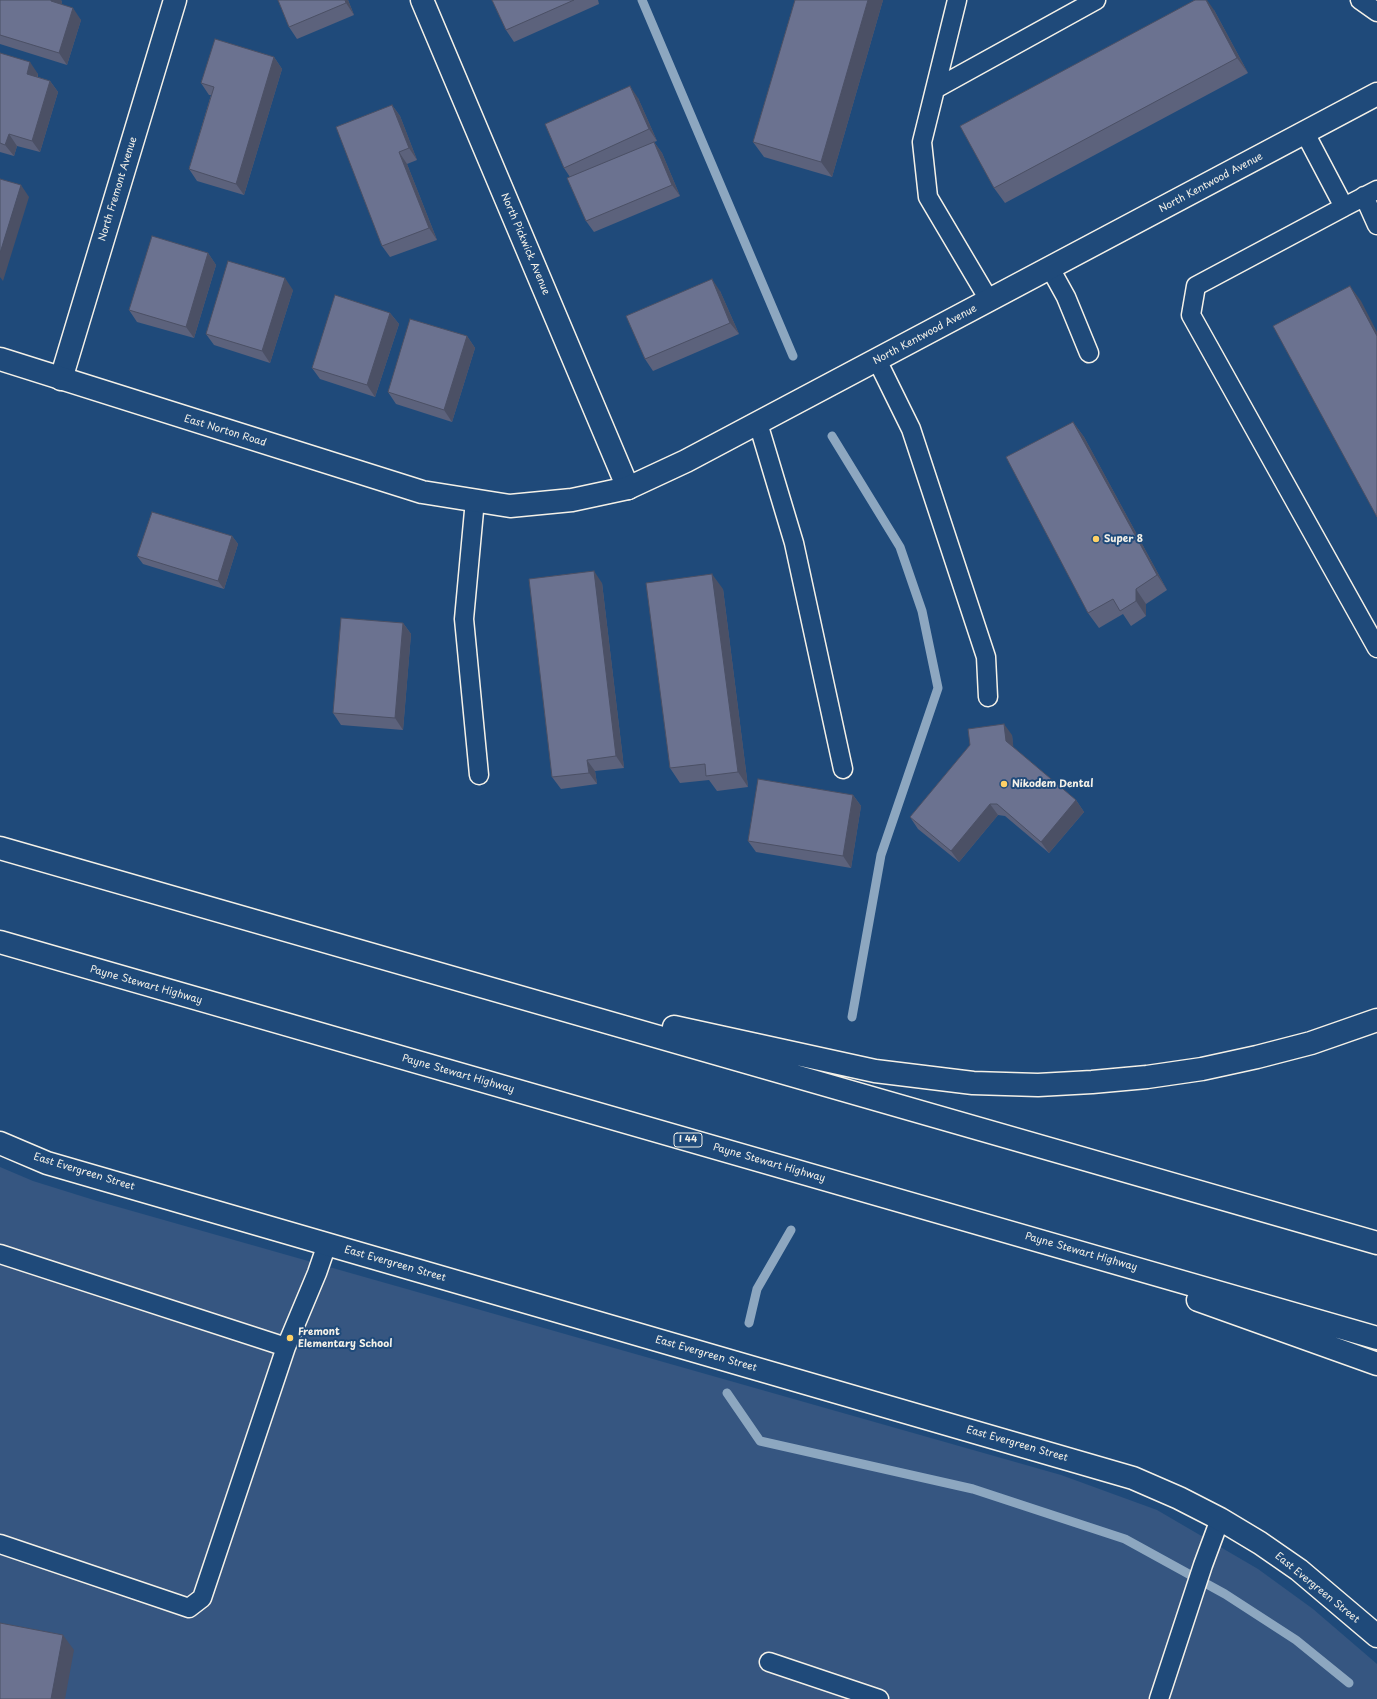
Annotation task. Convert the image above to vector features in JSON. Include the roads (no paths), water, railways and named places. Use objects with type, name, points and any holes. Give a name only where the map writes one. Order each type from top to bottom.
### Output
[{"type":"main road","name":"North Fremont Avenue","points":[[61,379],[175,0]]},
{"type":"main road","name":"North Pickwick Avenue","points":[[422,0],[628,488]]},
{"type":"main road","name":"North Kentwood Avenue","points":[[452,497],[510,506],[572,500],[628,488],[686,461],[758,424],[1377,94]]},
{"type":"main road","name":"East Norton Road","points":[[0,359],[422,492],[452,497]]},
{"type":"main road","points":[[0,848],[1377,1243]]},
{"type":"main road","name":"Payne Stewart Highway","points":[[0,942],[1377,1338]]},
{"type":"main road","points":[[468,982],[875,1071],[973,1083],[1038,1085],[1092,1082],[1147,1077],[1202,1069],[1312,1043],[1377,1020]]},
{"type":"main road","name":"East Evergreen Street","points":[[0,1143],[47,1163],[1132,1478],[1179,1498],[1220,1519],[1260,1543],[1298,1570],[1377,1636]]},
{"type":"main road","points":[[997,1228],[1377,1364]]},
{"type":"lane","points":[[957,0],[922,142],[928,197],[989,300]]},
{"type":"lane","points":[[935,89],[1096,0]]},
{"type":"lane","points":[[1360,0],[1377,12]]},
{"type":"lane","points":[[1305,133],[1344,207]]},
{"type":"lane","points":[[1377,225],[1370,193],[1196,286],[1191,315],[1377,648]]},
{"type":"lane","points":[[1050,268],[1066,297],[1089,353]]},
{"type":"lane","points":[[877,360],[911,429],[986,657],[988,697]]},
{"type":"lane","points":[[758,424],[794,543],[843,769]]},
{"type":"lane","points":[[475,500],[464,619],[479,775]]},
{"type":"lane","points":[[0,1544],[190,1608],[202,1598],[286,1347],[317,1273],[327,1244]]},
{"type":"lane","points":[[0,1254],[286,1347]]},
{"type":"lane","points":[[1159,1699],[1203,1565],[1220,1519]]},
{"type":"lane","points":[[769,1662],[879,1699]]},
{"type":"waterway","points":[[642,0],[793,356]]},
{"type":"waterway","points":[[832,436],[900,547],[922,611],[938,688],[881,855],[852,1017]]},
{"type":"waterway","points":[[749,1323],[757,1289],[791,1230]]},
{"type":"waterway","points":[[727,1393],[760,1441],[973,1489],[1125,1539],[1225,1594],[1296,1640],[1349,1683]]},
{"type":"place","name":"Super 8","points":[[1096,539]]},
{"type":"place","name":"Nikodem Dental","points":[[1004,784]]},
{"type":"place","name":"Fremont Elementary School","points":[[290,1338]]}]
